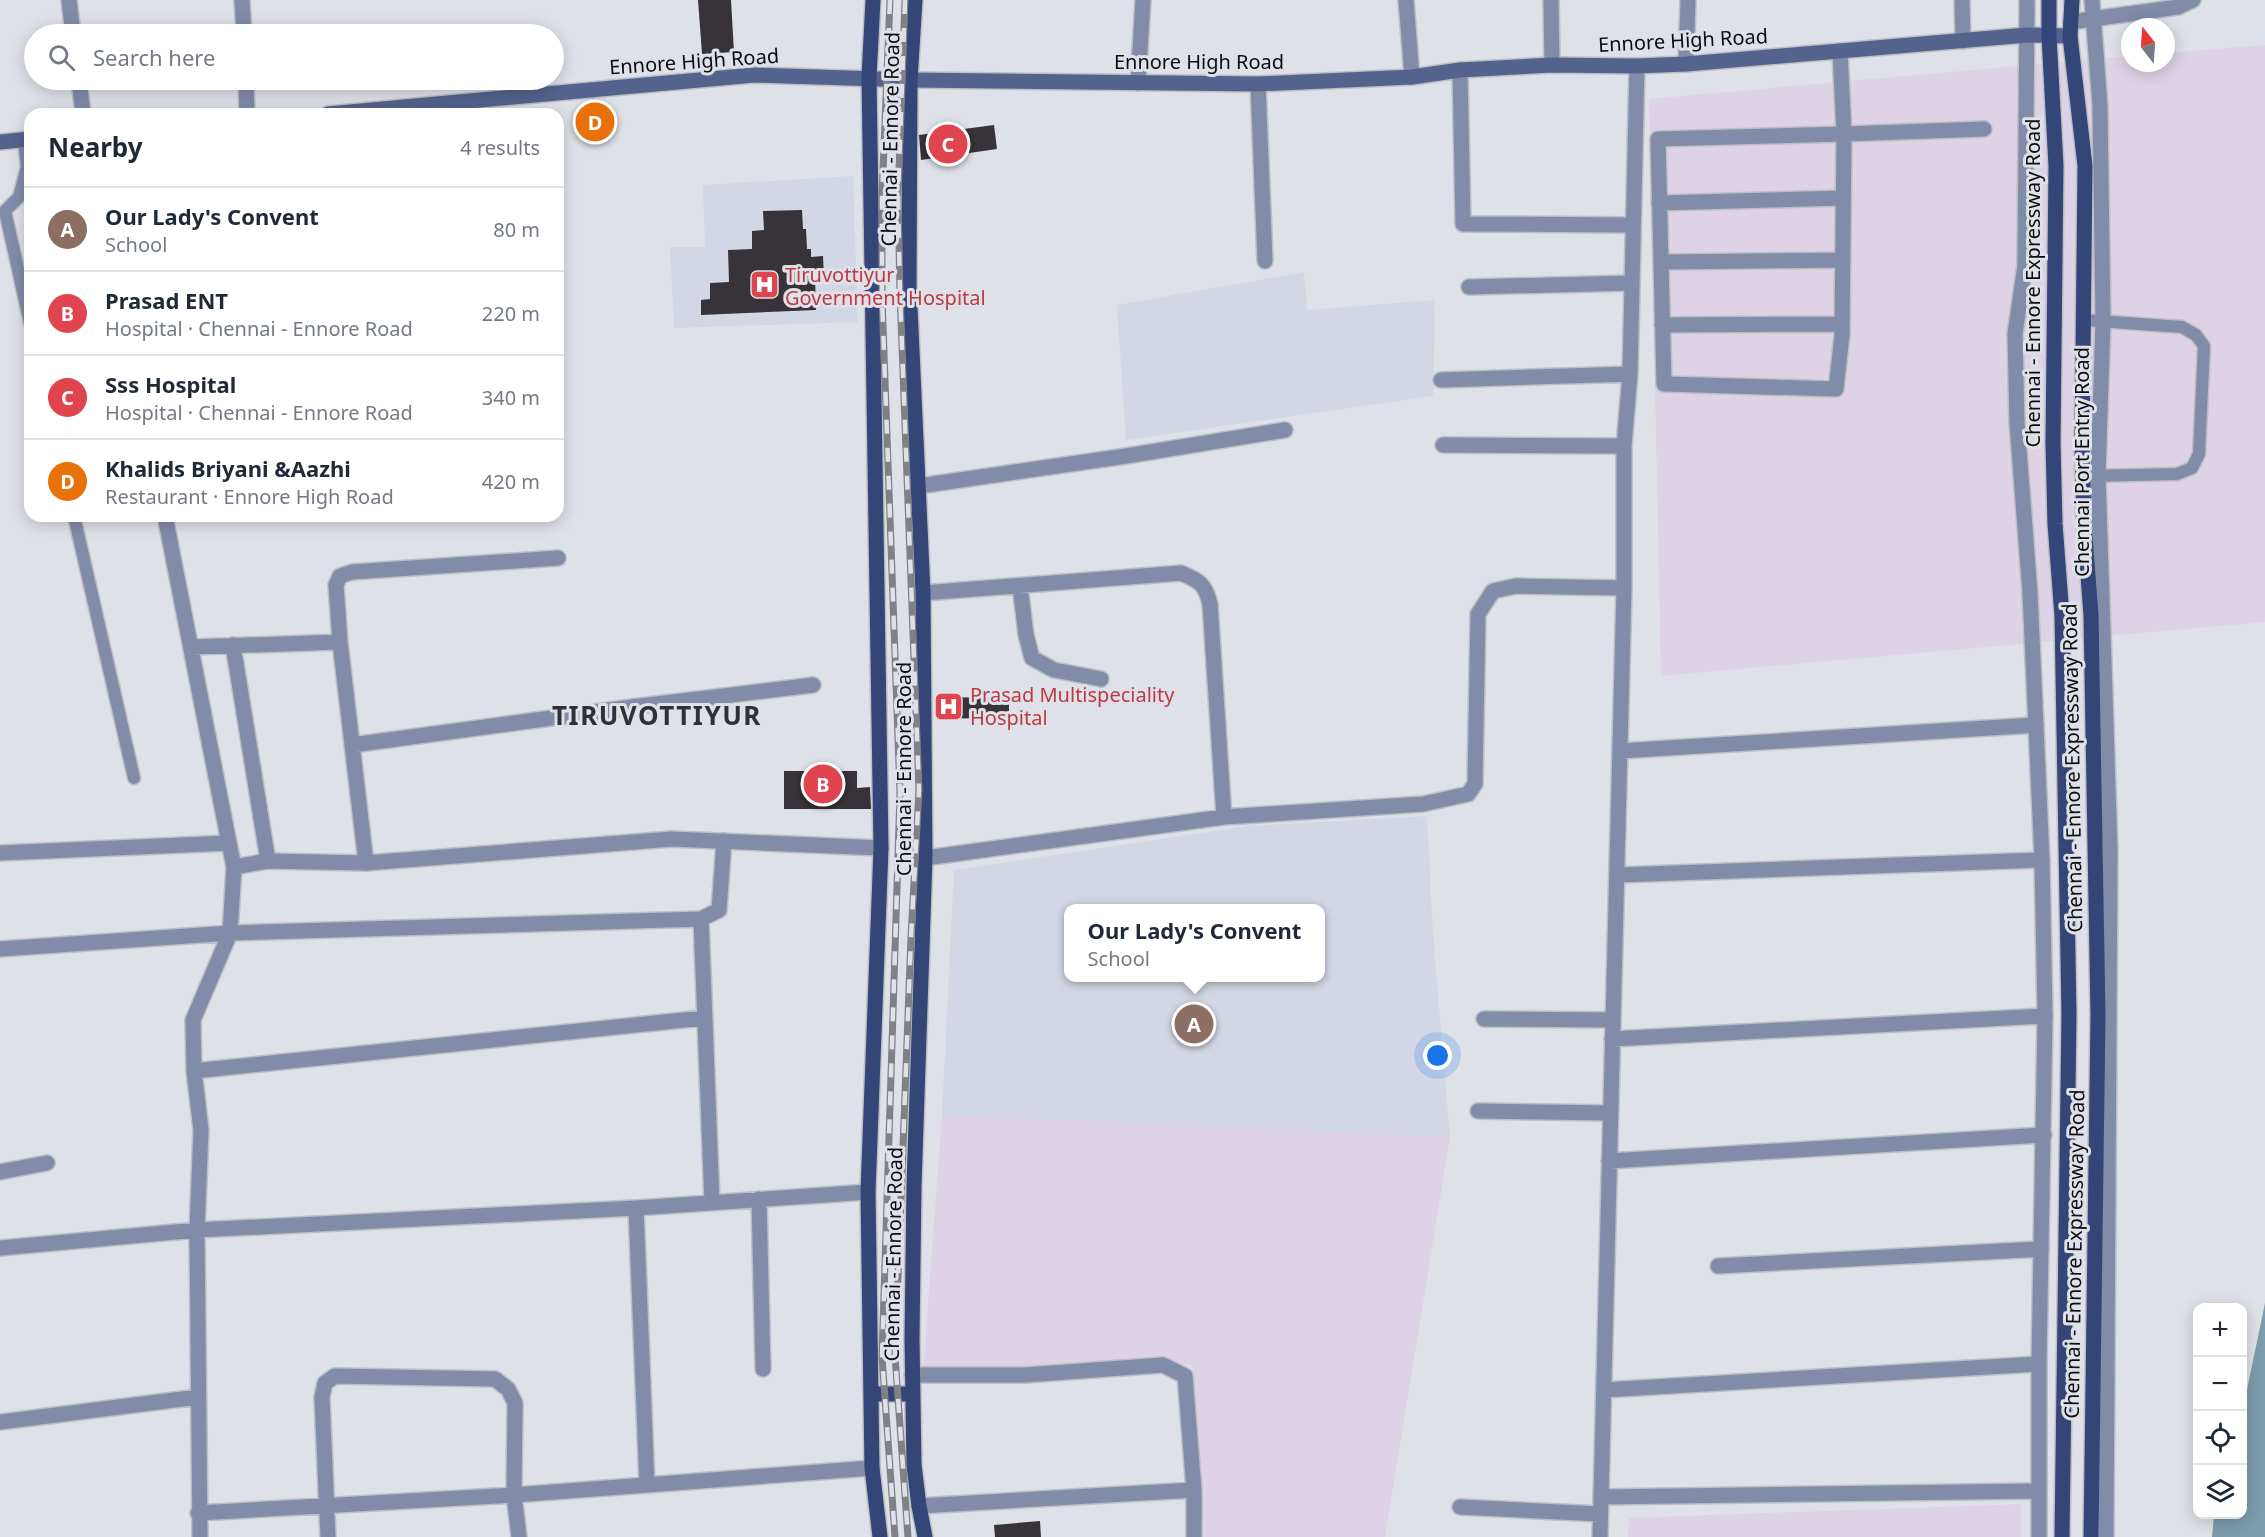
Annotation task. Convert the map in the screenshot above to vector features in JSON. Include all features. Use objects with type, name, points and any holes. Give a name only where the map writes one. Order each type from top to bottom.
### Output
[{"type":"main road","name":"Chennai - Ennore Road","points":[[873,0],[869,77],[881,848],[868,1192],[872,1468],[880,1537]]},
{"type":"main road","name":"Chennai - Ennore Road","points":[[915,0],[910,80],[909,285],[923,593],[925,858],[914,1185],[912,1375],[914,1465],[925,1537]]},
{"type":"main road","name":"Chennai - Ennore Expressway Road","points":[[2049,0],[2056,166],[2053,443],[2055,524],[2062,616],[2069,1014],[2062,1537]]},
{"type":"main road","name":"Chennai - Ennore Expressway Road","points":[[2072,0],[2071,29],[2085,166],[2084,320],[2091,476],[2084,523],[2091,615],[2098,1015],[2091,1537]]},
{"type":"main road","name":"Ennore High Road","points":[[439,108],[754,75],[910,80],[1258,84],[1412,76],[1460,70],[1552,65],[1686,64],[2027,35],[2049,36],[2071,29]]},
{"type":"main road","points":[[0,142],[24,140]]},
{"type":"main road","points":[[871,1394],[913,1394]]},
{"type":"street","points":[[69,0],[72,24]]},
{"type":"street","points":[[242,0],[243,24]]},
{"type":"street","points":[[1138,83],[1143,0]]},
{"type":"street","points":[[1406,0],[1412,76]]},
{"type":"street","points":[[1551,0],[1552,65]]},
{"type":"street","points":[[1686,64],[1688,0]]},
{"type":"street","points":[[1962,0],[1963,40]]},
{"type":"street","points":[[2027,0],[2025,265],[2015,345],[2017,423],[2030,593],[2042,860],[2045,1016],[2039,1364],[2039,1537]]},
{"type":"street","name":"Chennai Port Entry Road","points":[[2092,0],[2100,106],[2103,322],[2091,476],[2110,851],[2106,1537]]},
{"type":"street","points":[[2071,29],[2092,19],[2178,7],[2193,0]]},
{"type":"street","points":[[1840,51],[1844,134],[1843,260],[1842,324],[1836,388],[1664,384],[1658,139],[1844,134],[1984,129]]},
{"type":"street","points":[[1600,1537],[1618,875],[1624,588],[1624,446],[1630,374],[1637,66]]},
{"type":"street","points":[[1460,70],[1463,224],[1633,225]]},
{"type":"street","points":[[1258,84],[1265,261]]},
{"type":"street","points":[[79,90],[82,108]]},
{"type":"street","points":[[246,90],[247,108]]},
{"type":"street","points":[[1659,203],[1843,198]]},
{"type":"street","points":[[1661,262],[1843,260]]},
{"type":"street","points":[[1469,287],[1632,283]]},
{"type":"street","points":[[1662,325],[1842,324]]},
{"type":"street","points":[[1441,380],[1630,374]]},
{"type":"street","points":[[919,486],[1285,430]]},
{"type":"street","points":[[1443,445],[1624,446]]},
{"type":"street","points":[[166,522],[234,867],[230,933],[193,1020],[194,1071],[201,1130],[197,1230],[200,1537]]},
{"type":"street","points":[[366,864],[340,642],[336,585],[340,576],[352,572],[558,558]]},
{"type":"street","points":[[923,593],[1181,573],[1196,579],[1206,588],[1210,604],[1224,817]]},
{"type":"street","points":[[1020,586],[1026,635],[1032,658],[1054,670],[1101,679]]},
{"type":"street","points":[[925,858],[1224,817],[1424,804],[1468,794],[1475,783],[1478,614],[1484,602],[1493,591],[1516,586],[1624,588]]},
{"type":"street","points":[[191,647],[340,642]]},
{"type":"street","points":[[233,645],[268,861]]},
{"type":"street","points":[[352,745],[632,706],[813,685]]},
{"type":"street","points":[[1620,752],[2036,725]]},
{"type":"street","points":[[234,867],[268,861],[366,864],[672,839],[881,848]]},
{"type":"street","points":[[0,950],[230,933],[700,918],[719,910],[724,841]]},
{"type":"street","points":[[0,853],[229,843]]},
{"type":"street","points":[[1618,875],[2042,860]]},
{"type":"street","points":[[700,918],[712,1202]]},
{"type":"street","points":[[1612,1039],[2045,1016]]},
{"type":"street","points":[[194,1071],[703,1018]]},
{"type":"street","points":[[1484,1019],[1613,1020]]},
{"type":"street","points":[[1478,1111],[1611,1113]]},
{"type":"street","points":[[1610,1161],[2044,1135]]},
{"type":"street","points":[[0,1172],[47,1163]]},
{"type":"street","points":[[0,1248],[197,1230],[636,1208],[868,1192]]},
{"type":"street","points":[[759,1198],[763,1369]]},
{"type":"street","points":[[636,1208],[647,1485]]},
{"type":"street","points":[[1718,1266],[2041,1248]]},
{"type":"street","points":[[1604,1390],[2039,1364]]},
{"type":"street","points":[[912,1375],[1025,1375],[1163,1365],[1185,1376],[1194,1490],[1194,1537]]},
{"type":"street","points":[[328,1537],[321,1397],[325,1383],[335,1376],[495,1379],[508,1389],[515,1402],[514,1495],[519,1537]]},
{"type":"street","points":[[0,1422],[198,1397]]},
{"type":"street","points":[[198,1513],[514,1495],[872,1468]]},
{"type":"street","points":[[919,1506],[1194,1490]]},
{"type":"street","points":[[1601,1497],[2039,1491]]},
{"type":"street","points":[[1460,1507],[1600,1514]]},
{"type":"lane","points":[[24,178],[19,197],[4,211],[24,297]]},
{"type":"lane","points":[[2084,320],[2182,327],[2196,335],[2204,346],[2199,454],[2192,468],[2177,474],[2091,476]]},
{"type":"lane","points":[[75,522],[134,778]]},
{"type":"shaded area","points":[[2265,45],[2265,622],[1661,676],[1649,99],[2121,57],[2121,72],[2175,72],[2175,52]]},
{"type":"shaded area","name":"Tiruvottiyur Government Hospital","points":[[853,176],[858,322],[674,328],[670,247],[705,247],[703,185]]},
{"type":"shaded area","points":[[1304,272],[1307,310],[1435,300],[1433,396],[1126,440],[1117,305]]},
{"type":"shaded area","points":[[1427,816],[1433,934],[1450,1137],[942,1115],[954,870],[1248,826]]},
{"type":"shaded area","points":[[942,1115],[1450,1137],[1385,1537],[1204,1537],[1192,1365],[923,1372]]},
{"type":"shaded area","points":[[2021,1504],[2021,1537],[1628,1537],[1629,1518]]},
{"type":"water","points":[[2265,1303],[2265,1537],[2212,1537],[2214,1519],[2247,1519],[2247,1390]]},
{"type":"building","points":[[698,0],[731,0],[734,52],[702,54]]},
{"type":"building","points":[[994,125],[997,149],[921,160],[919,135]]},
{"type":"building","points":[[802,210],[807,249],[811,249],[811,257],[823,256],[824,277],[815,277],[816,310],[701,315],[701,300],[710,299],[710,283],[729,282],[728,250],[752,249],[752,231],[764,230],[763,211]]},
{"type":"building","points":[[937,697],[1009,698],[1009,719],[937,718]]},
{"type":"building","points":[[784,771],[857,771],[857,788],[870,787],[871,809],[784,809]]},
{"type":"building","points":[[1040,1521],[1041,1537],[995,1537],[994,1525]]},
{"type":"railway","points":[[890,0],[882,196],[882,298],[900,793],[882,1357],[895,1537]]},
{"type":"railway","points":[[905,0],[898,196],[919,790],[895,1356],[908,1537]]},
{"type":"place","name":"Khalids Briyani &Aazhi","points":[[595,122]]},
{"type":"place","name":"Sss Hospital","points":[[948,144]]},
{"type":"place","name":"Tiruvottiyur Government Hospital","points":[[764,285]]},
{"type":"place","name":"Prasad Multispeciality Hospital","points":[[949,706]]},
{"type":"place","name":"Prasad ENT","points":[[823,784]]},
{"type":"place","name":"Our Lady's Convent","points":[[1194,1024]]},
{"type":"district","name":"TIRUVOTTIYUR","points":[[657,715]]}]
